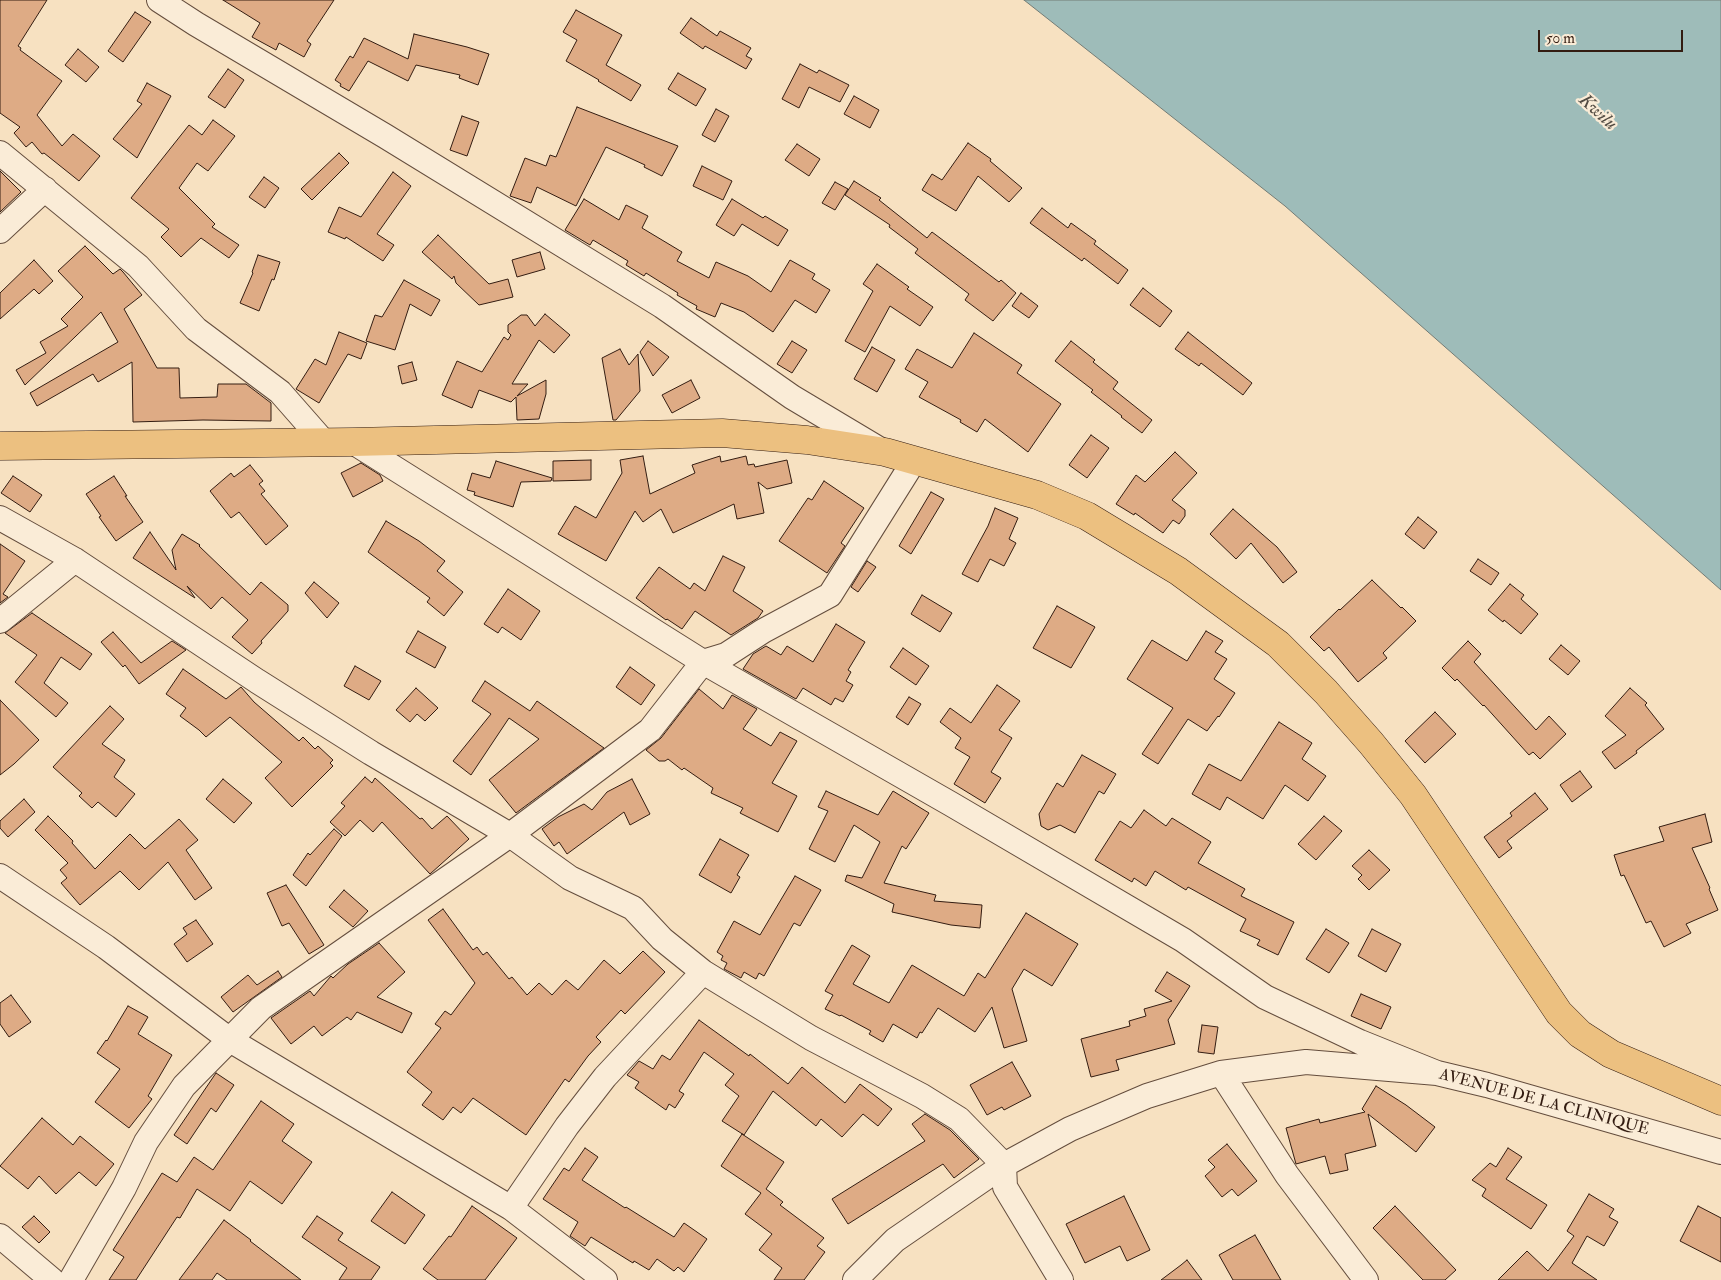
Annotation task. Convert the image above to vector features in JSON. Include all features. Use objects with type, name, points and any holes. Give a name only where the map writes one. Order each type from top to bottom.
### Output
[{"type":"highway","points":[[0,446],[353,442],[722,434],[807,440],[885,452],[1037,495],[1087,516],[1178,571],[1278,644],[1326,692],[1413,795],[1559,1013],[1580,1034],[1611,1054],[1721,1101]]},
{"type":"street","points":[[159,0],[653,301],[792,397],[885,452]]},
{"type":"street","points":[[0,153],[138,266],[196,329],[280,392],[323,441]]},
{"type":"street","points":[[0,231],[45,190]]},
{"type":"street","points":[[353,442],[703,662],[1183,940],[1265,997],[1360,1042],[1437,1073]]},
{"type":"street","points":[[71,1280],[124,1188],[146,1142],[184,1086],[261,1008],[510,835],[650,730],[703,662],[726,655],[830,595],[914,461]]},
{"type":"street","points":[[0,518],[75,560],[250,676],[510,835],[570,878],[633,908],[662,939],[703,972],[811,1038],[922,1096],[959,1119],[1004,1165],[1005,1186],[1061,1280]]},
{"type":"street","points":[[0,621],[75,560]]},
{"type":"street","points":[[0,876],[106,947],[230,1040],[511,1208],[606,1280]]},
{"type":"street","points":[[511,1208],[567,1126],[605,1077],[703,972]]},
{"type":"street","name":"AVENUE DE LA CLINIQUE","points":[[855,1280],[895,1240],[1004,1165],[1078,1125],[1147,1096],[1221,1073],[1306,1062],[1437,1073],[1486,1085],[1721,1152]]},
{"type":"street","points":[[1221,1073],[1287,1175],[1366,1280]]},
{"type":"street","points":[[0,1236],[52,1280]]},
{"type":"water","name":"Kwilu","points":[[1024,0],[1721,0],[1721,590],[1285,206]]},
{"type":"building","points":[[0,0],[47,0],[18,46],[21,48],[20,50],[62,81],[37,115],[62,146],[73,134],[100,156],[79,181],[44,153],[42,154],[32,142],[26,147],[14,133],[20,127],[0,113]]},
{"type":"building","points":[[223,0],[334,0],[307,41],[311,44],[304,57],[279,43],[276,50],[252,37],[260,23]]},
{"type":"building","points":[[576,10],[622,35],[606,65],[641,85],[631,101],[566,61],[577,40],[563,32]]},
{"type":"building","points":[[135,12],[151,22],[123,62],[108,51]]},
{"type":"building","points":[[691,18],[717,36],[720,31],[751,48],[746,56],[752,59],[746,69],[705,46],[703,49],[680,33]]},
{"type":"building","points":[[414,34],[489,54],[478,85],[459,78],[460,75],[416,65],[408,81],[368,61],[349,91],[340,86],[341,84],[335,80],[350,56],[353,58],[364,38],[408,59]]},
{"type":"building","points":[[78,49],[99,67],[86,82],[65,65]]},
{"type":"building","points":[[800,64],[817,73],[819,70],[849,85],[840,102],[809,87],[799,108],[782,99]]},
{"type":"building","points":[[228,69],[244,80],[225,108],[208,97]]},
{"type":"building","points":[[678,73],[706,89],[696,106],[668,89]]},
{"type":"building","points":[[147,83],[171,96],[137,158],[113,139],[142,104],[137,101]]},
{"type":"building","points":[[854,96],[879,110],[870,128],[844,114]]},
{"type":"building","points":[[577,107],[678,146],[662,176],[644,167],[645,165],[606,147],[576,206],[537,187],[531,203],[510,196],[525,158],[546,166],[550,155],[556,157]]},
{"type":"building","points":[[716,109],[729,116],[715,142],[702,135]]},
{"type":"building","points":[[462,116],[479,122],[467,156],[450,150]]},
{"type":"building","points":[[213,120],[235,136],[208,171],[197,163],[179,188],[215,224],[212,227],[239,245],[229,258],[201,238],[181,257],[161,237],[169,229],[131,198],[189,125],[202,135]]},
{"type":"building","points":[[968,143],[991,159],[990,161],[1022,188],[1009,202],[978,176],[956,211],[922,190],[932,174],[942,180]]},
{"type":"building","points":[[797,144],[820,159],[809,176],[785,160]]},
{"type":"building","points":[[339,153],[349,163],[312,200],[301,189]]},
{"type":"building","points":[[702,166],[732,181],[723,200],[693,186]]},
{"type":"building","points":[[0,171],[21,192],[0,212]]},
{"type":"building","points":[[393,172],[411,186],[377,234],[394,245],[383,261],[346,237],[345,239],[328,232],[339,207],[361,217]]},
{"type":"building","points":[[264,177],[279,188],[265,208],[249,197]]},
{"type":"building","points":[[854,181],[881,198],[879,200],[927,238],[932,232],[999,282],[1001,280],[1016,293],[993,321],[965,300],[969,294],[915,253],[918,249],[889,227],[890,225],[845,195]]},
{"type":"building","points":[[835,182],[848,189],[835,210],[822,203]]},
{"type":"building","points":[[584,199],[619,220],[626,205],[648,216],[642,228],[682,252],[677,261],[709,278],[716,262],[748,276],[771,292],[790,260],[815,274],[812,279],[830,290],[816,313],[795,300],[773,332],[744,312],[721,303],[715,317],[696,309],[697,306],[677,295],[678,293],[646,273],[644,276],[626,265],[628,261],[593,240],[590,245],[565,230]]},
{"type":"building","points":[[732,199],[763,218],[765,216],[788,230],[778,246],[742,224],[734,236],[716,225]]},
{"type":"building","points":[[1042,208],[1068,228],[1071,223],[1096,241],[1094,244],[1128,270],[1118,284],[1084,258],[1082,261],[1030,223]]},
{"type":"building","points":[[438,235],[489,284],[508,279],[513,297],[479,305],[456,283],[454,276],[452,279],[422,252]]},
{"type":"building","points":[[85,246],[113,274],[120,269],[142,295],[124,309],[157,368],[179,368],[180,398],[217,397],[218,384],[246,384],[271,403],[271,421],[133,422],[132,362],[98,382],[93,374],[37,406],[30,393],[118,342],[101,312],[25,385],[16,370],[46,353],[40,342],[68,326],[61,319],[83,297],[58,271]]},
{"type":"building","points":[[540,252],[545,269],[517,277],[512,260]]},
{"type":"building","points":[[258,255],[280,262],[274,280],[272,279],[259,311],[240,303],[253,273]]},
{"type":"building","points":[[34,260],[53,281],[39,294],[34,289],[0,319],[0,293]]},
{"type":"building","points":[[877,264],[909,287],[907,289],[933,307],[920,326],[890,306],[865,352],[845,341],[873,291],[863,284]]},
{"type":"building","points":[[404,280],[440,300],[431,316],[410,304],[395,350],[366,341],[375,315],[382,317]]},
{"type":"building","points":[[1143,288],[1172,311],[1160,327],[1130,305]]},
{"type":"building","points":[[1021,293],[1038,306],[1029,318],[1012,306]]},
{"type":"building","points":[[545,314],[570,335],[554,353],[539,340],[512,384],[528,384],[517,396],[546,380],[546,394],[539,419],[517,420],[516,397],[511,402],[479,390],[472,408],[442,395],[457,361],[482,372],[504,337],[508,340],[511,335],[508,332],[508,325],[521,315],[527,315],[535,326]]},
{"type":"building","points":[[339,332],[367,343],[361,359],[348,354],[319,403],[296,389],[315,359],[326,365]]},
{"type":"building","points":[[1188,332],[1252,383],[1243,395],[1201,363],[1199,366],[1175,349]]},
{"type":"building","points":[[974,333],[1022,365],[1017,373],[1061,404],[1028,452],[985,419],[977,432],[960,422],[961,420],[919,397],[928,382],[905,369],[917,349],[952,368]]},
{"type":"building","points":[[648,341],[669,357],[653,376],[640,352]]},
{"type":"building","points":[[792,341],[807,350],[792,373],[777,364]]},
{"type":"building","points":[[1071,341],[1118,382],[1113,389],[1152,420],[1142,433],[1091,392],[1093,390],[1055,361]]},
{"type":"building","points":[[872,347],[895,360],[877,392],[854,379]]},
{"type":"building","points":[[620,349],[629,365],[638,354],[640,391],[616,420],[613,420],[602,358]]},
{"type":"building","points":[[412,362],[417,380],[402,384],[398,366]]},
{"type":"building","points":[[691,380],[700,398],[672,413],[662,395]]},
{"type":"building","points":[[1091,435],[1109,448],[1087,478],[1069,465]]},
{"type":"building","points":[[1175,452],[1197,473],[1172,500],[1185,510],[1185,516],[1179,524],[1173,520],[1163,533],[1135,513],[1134,515],[1116,504],[1136,475],[1145,482]]},
{"type":"building","points":[[643,456],[650,494],[695,473],[692,465],[720,456],[721,462],[746,456],[748,465],[754,464],[755,467],[787,460],[792,483],[767,489],[758,482],[764,513],[737,519],[734,504],[673,533],[661,509],[643,522],[635,511],[606,561],[558,534],[575,506],[596,518],[622,473],[620,460]]},
{"type":"building","points":[[591,460],[591,480],[553,481],[553,461]]},
{"type":"building","points":[[496,461],[552,478],[551,481],[521,482],[513,507],[474,495],[475,492],[467,490],[472,473],[490,478]]},
{"type":"building","points":[[361,463],[380,475],[383,481],[353,497],[341,473]]},
{"type":"building","points":[[250,465],[263,481],[259,484],[265,491],[261,494],[288,526],[266,545],[239,512],[231,518],[210,491],[231,473],[234,477]]},
{"type":"building","points":[[13,476],[42,495],[30,512],[1,493]]},
{"type":"building","points":[[114,476],[143,522],[116,541],[86,494]]},
{"type":"building","points":[[824,481],[864,508],[841,543],[845,546],[827,573],[779,541],[808,498],[812,500]]},
{"type":"building","points":[[931,492],[944,499],[911,554],[899,546]]},
{"type":"building","points":[[995,508],[1018,518],[1009,539],[1016,543],[1004,566],[990,559],[978,582],[962,574],[988,526]]},
{"type":"building","points":[[1233,509],[1277,547],[1297,572],[1283,583],[1251,543],[1236,559],[1210,534]]},
{"type":"building","points":[[1418,517],[1437,532],[1424,549],[1405,534]]},
{"type":"building","points":[[386,521],[419,541],[445,561],[437,571],[463,592],[444,616],[427,602],[430,598],[368,552]]},
{"type":"building","points":[[150,532],[176,570],[172,550],[182,534],[200,545],[250,595],[261,582],[288,605],[288,611],[252,654],[232,637],[248,620],[222,597],[211,609],[187,586],[195,598],[133,558]]},
{"type":"building","points":[[0,544],[25,561],[3,594],[8,597],[0,603]]},
{"type":"building","points":[[723,556],[745,567],[733,591],[763,611],[758,618],[731,635],[695,611],[682,629],[636,598],[659,567],[690,589],[694,583],[705,591]]},
{"type":"building","points":[[1478,559],[1499,573],[1491,585],[1470,571]]},
{"type":"building","points":[[867,561],[876,567],[858,592],[851,587]]},
{"type":"building","points":[[1372,580],[1416,621],[1383,653],[1387,658],[1358,682],[1329,647],[1324,651],[1310,637]]},
{"type":"building","points":[[314,582],[339,603],[327,618],[305,593]]},
{"type":"building","points":[[1510,584],[1524,595],[1521,599],[1538,614],[1521,634],[1488,610]]},
{"type":"building","points":[[508,589],[540,611],[521,640],[502,627],[498,633],[484,624]]},
{"type":"building","points":[[922,595],[952,613],[940,632],[911,614]]},
{"type":"building","points":[[1057,606],[1095,627],[1071,668],[1033,648]]},
{"type":"building","points":[[32,613],[92,654],[80,670],[61,657],[44,683],[68,703],[56,717],[15,682],[37,655],[5,633]]},
{"type":"building","points":[[836,624],[865,642],[848,670],[851,672],[846,681],[853,685],[843,702],[835,698],[831,705],[803,688],[796,699],[743,669],[753,654],[766,646],[781,655],[787,646],[813,662]]},
{"type":"building","points":[[418,631],[446,647],[435,668],[406,652]]},
{"type":"building","points":[[1206,631],[1223,641],[1215,652],[1227,659],[1214,679],[1235,693],[1207,731],[1188,719],[1158,764],[1142,754],[1173,708],[1127,679],[1152,640],[1187,661]]},
{"type":"building","points":[[113,632],[141,663],[172,641],[186,650],[139,684],[125,665],[123,667],[101,642]]},
{"type":"building","points":[[1468,641],[1481,654],[1474,662],[1536,730],[1549,716],[1566,734],[1540,759],[1533,752],[1529,755],[1484,705],[1457,679],[1455,681],[1442,668]]},
{"type":"building","points":[[1561,645],[1580,661],[1568,675],[1549,659]]},
{"type":"building","points":[[903,648],[929,666],[916,685],[890,667]]},
{"type":"building","points":[[355,666],[381,681],[369,700],[344,686]]},
{"type":"building","points":[[630,667],[655,685],[641,705],[616,687]]},
{"type":"building","points":[[183,669],[226,699],[241,687],[254,702],[299,741],[303,737],[315,749],[318,746],[333,760],[330,763],[333,766],[292,807],[265,778],[282,762],[230,717],[206,737],[180,716],[186,708],[166,694]]},
{"type":"building","points":[[485,681],[530,711],[537,701],[604,748],[516,813],[489,780],[539,739],[509,718],[471,775],[453,761],[491,714],[472,701]]},
{"type":"building","points":[[997,685],[1020,701],[999,730],[1012,738],[991,772],[1001,778],[985,803],[954,784],[970,757],[955,748],[961,738],[940,722],[950,708],[971,723]]},
{"type":"building","points":[[416,688],[438,708],[425,721],[417,714],[410,722],[396,710]]},
{"type":"building","points":[[1630,688],[1647,703],[1645,705],[1664,729],[1636,751],[1637,753],[1615,769],[1602,752],[1626,735],[1605,716]]},
{"type":"building","points":[[699,689],[723,709],[732,695],[757,709],[743,729],[771,746],[780,732],[797,741],[772,783],[797,796],[778,832],[740,813],[743,808],[711,793],[713,788],[684,768],[682,770],[668,759],[659,761],[646,750],[661,738]]},
{"type":"building","points":[[909,697],[921,704],[908,725],[896,717]]},
{"type":"building","points":[[0,700],[39,740],[0,775]]},
{"type":"building","points":[[110,706],[124,719],[102,744],[125,760],[114,777],[135,794],[116,817],[98,802],[92,808],[79,796],[82,793],[53,767]]},
{"type":"building","points":[[1435,712],[1456,734],[1425,763],[1405,741]]},
{"type":"building","points":[[1279,722],[1312,743],[1302,759],[1326,776],[1308,801],[1285,785],[1263,819],[1227,797],[1220,810],[1192,794],[1209,764],[1241,781]]},
{"type":"building","points":[[1082,755],[1116,774],[1104,794],[1099,791],[1075,833],[1060,825],[1048,830],[1041,826],[1039,814],[1057,783],[1063,787]]},
{"type":"building","points":[[1580,771],[1592,787],[1572,802],[1560,785]]},
{"type":"building","points":[[365,777],[372,783],[375,778],[420,819],[422,818],[432,829],[447,816],[469,839],[430,874],[382,822],[373,832],[360,820],[345,836],[330,822],[345,806],[341,803]]},
{"type":"building","points":[[223,779],[252,803],[234,823],[206,799]]},
{"type":"building","points":[[632,779],[650,814],[630,825],[624,812],[567,854],[559,842],[554,846],[542,829],[558,817],[584,804],[592,810],[607,792]]},
{"type":"building","points":[[826,791],[878,815],[893,791],[929,813],[906,849],[902,846],[884,883],[936,895],[934,901],[982,905],[980,928],[951,925],[892,912],[894,904],[845,881],[847,875],[862,878],[880,842],[854,825],[835,862],[809,849],[828,811],[818,807]]},
{"type":"building","points":[[1535,793],[1548,809],[1507,841],[1512,848],[1499,858],[1484,837],[1512,816],[1510,813]]},
{"type":"building","points":[[24,799],[35,812],[8,837],[0,828],[0,821]]},
{"type":"building","points":[[1144,810],[1166,826],[1172,818],[1211,842],[1198,863],[1245,889],[1241,896],[1294,922],[1278,955],[1257,945],[1260,940],[1240,931],[1246,919],[1188,887],[1186,890],[1155,871],[1146,886],[1134,878],[1132,882],[1095,860],[1120,821],[1131,828]]},
{"type":"building","points":[[1705,814],[1712,842],[1692,848],[1718,910],[1686,924],[1691,933],[1664,947],[1651,921],[1646,923],[1624,875],[1621,876],[1614,855],[1664,841],[1659,827]]},
{"type":"building","points":[[48,816],[73,841],[72,843],[95,869],[130,834],[145,849],[179,819],[198,840],[186,850],[212,888],[195,900],[168,862],[139,890],[120,871],[80,905],[61,883],[67,878],[60,870],[68,863],[35,830]]},
{"type":"building","points":[[1324,816],[1342,831],[1316,860],[1298,844]]},
{"type":"building","points":[[334,829],[342,836],[306,886],[293,875],[308,853],[310,855]]},
{"type":"building","points":[[720,839],[749,855],[737,875],[740,877],[731,893],[699,875]]},
{"type":"building","points":[[1369,850],[1390,870],[1369,890],[1358,879],[1362,875],[1352,866]]},
{"type":"building","points":[[795,876],[821,890],[800,926],[794,923],[764,976],[759,973],[756,979],[744,972],[741,978],[724,969],[727,963],[721,960],[723,956],[717,952],[734,921],[760,935]]},
{"type":"building","points":[[286,885],[324,945],[309,954],[289,923],[282,926],[267,893]]},
{"type":"building","points":[[344,890],[368,911],[353,927],[329,907]]},
{"type":"building","points":[[443,909],[473,950],[477,947],[483,955],[487,952],[509,979],[512,977],[527,995],[539,983],[552,995],[566,980],[578,990],[604,960],[620,974],[643,951],[665,972],[625,1014],[621,1010],[596,1037],[601,1042],[569,1082],[565,1079],[526,1135],[473,1098],[461,1113],[453,1107],[443,1120],[422,1105],[432,1092],[407,1072],[441,1028],[435,1024],[445,1011],[451,1015],[475,983],[428,920]]},
{"type":"building","points":[[1026,913],[1078,944],[1052,986],[1024,969],[1012,989],[1027,1041],[1004,1048],[992,1007],[975,1032],[938,1008],[917,1038],[893,1024],[883,1042],[869,1034],[871,1031],[825,1009],[833,995],[825,991],[852,945],[870,956],[853,984],[889,1003],[912,965],[964,996],[978,973],[985,978]]},
{"type":"building","points":[[196,920],[213,944],[187,962],[174,944],[187,934],[183,928]]},
{"type":"building","points":[[1326,929],[1349,943],[1329,973],[1306,959]]},
{"type":"building","points":[[1372,929],[1401,944],[1386,972],[1358,956]]},
{"type":"building","points":[[379,943],[405,972],[377,997],[412,1013],[402,1033],[357,1012],[351,1020],[347,1017],[322,1036],[314,1026],[291,1044],[271,1018],[310,991],[314,996],[331,976],[333,978],[348,964]]},
{"type":"building","points":[[278,971],[282,977],[233,1012],[221,997],[248,975],[257,985]]},
{"type":"building","points":[[1167,972],[1190,986],[1168,1020],[1175,1044],[1116,1060],[1119,1070],[1091,1077],[1081,1039],[1130,1026],[1129,1021],[1146,1016],[1144,1009],[1172,1001],[1155,991]]},
{"type":"building","points":[[1361,994],[1391,1007],[1381,1029],[1351,1016]]},
{"type":"building","points":[[11,995],[31,1022],[9,1037],[0,1024],[0,1003]]},
{"type":"building","points":[[128,1006],[148,1017],[138,1034],[172,1055],[148,1096],[152,1099],[129,1128],[95,1102],[120,1069],[97,1053],[107,1041]]},
{"type":"building","points":[[699,1020],[749,1056],[750,1054],[788,1084],[802,1067],[845,1103],[860,1084],[892,1109],[878,1126],[863,1114],[842,1137],[821,1119],[816,1126],[773,1091],[744,1135],[722,1121],[739,1096],[725,1085],[734,1074],[704,1052],[679,1091],[684,1094],[675,1108],[669,1104],[666,1110],[635,1088],[639,1082],[627,1075],[639,1061],[653,1069],[662,1055],[670,1060]]},
{"type":"building","points":[[1202,1025],[1218,1027],[1214,1054],[1198,1052]]},
{"type":"building","points":[[1012,1062],[1031,1096],[1004,1110],[1002,1107],[987,1115],[970,1085]]},
{"type":"building","points":[[216,1073],[234,1085],[216,1112],[211,1108],[187,1144],[174,1135]]},
{"type":"building","points":[[1376,1086],[1406,1105],[1435,1127],[1416,1152],[1368,1114],[1376,1146],[1345,1154],[1348,1170],[1330,1174],[1325,1156],[1296,1164],[1286,1128],[1319,1119],[1320,1123],[1365,1112],[1362,1109]]},
{"type":"building","points":[[261,1101],[294,1124],[282,1141],[312,1162],[282,1204],[250,1181],[230,1211],[197,1189],[180,1218],[177,1217],[136,1280],[109,1280],[124,1257],[113,1250],[162,1173],[177,1182],[194,1157],[213,1170]]},
{"type":"building","points":[[925,1114],[950,1130],[979,1159],[954,1178],[943,1164],[848,1224],[832,1199],[925,1141],[912,1124]]},
{"type":"building","points":[[42,1118],[73,1145],[80,1136],[114,1164],[96,1186],[79,1172],[56,1194],[39,1176],[28,1189],[0,1166]]},
{"type":"building","points":[[742,1134],[784,1162],[766,1189],[783,1202],[780,1205],[824,1238],[817,1246],[825,1252],[804,1280],[774,1280],[782,1268],[759,1250],[772,1234],[745,1214],[761,1193],[721,1166]]},
{"type":"building","points":[[1227,1144],[1257,1181],[1238,1196],[1232,1189],[1222,1197],[1205,1176],[1215,1167],[1208,1160]]},
{"type":"building","points":[[585,1148],[598,1157],[582,1180],[674,1237],[684,1223],[707,1239],[684,1272],[678,1267],[674,1271],[657,1259],[649,1270],[634,1261],[633,1263],[591,1237],[585,1246],[570,1236],[578,1222],[543,1199],[564,1168],[569,1171]]},
{"type":"building","points":[[1508,1148],[1522,1157],[1506,1179],[1547,1205],[1531,1229],[1482,1196],[1486,1189],[1472,1180],[1490,1163],[1496,1167]]},
{"type":"building","points":[[392,1192],[425,1215],[405,1244],[371,1221]]},
{"type":"building","points":[[1589,1194],[1614,1209],[1609,1217],[1618,1222],[1604,1246],[1587,1236],[1572,1263],[1597,1280],[1498,1280],[1527,1251],[1548,1271],[1574,1236],[1567,1231]]},
{"type":"building","points":[[1124,1196],[1150,1250],[1127,1261],[1120,1246],[1085,1263],[1066,1224]]},
{"type":"building","points":[[472,1206],[517,1238],[485,1280],[438,1280],[423,1269],[449,1236],[451,1237]]},
{"type":"building","points":[[1395,1206],[1456,1270],[1445,1280],[1423,1280],[1373,1228]]},
{"type":"building","points":[[1698,1206],[1721,1218],[1721,1262],[1680,1241]]},
{"type":"building","points":[[34,1216],[50,1232],[39,1243],[22,1227]]},
{"type":"building","points":[[317,1216],[343,1233],[338,1240],[380,1267],[371,1280],[339,1280],[347,1268],[302,1237]]},
{"type":"building","points":[[224,1220],[301,1280],[227,1280],[217,1273],[212,1280],[179,1280]]},
{"type":"building","points":[[1255,1235],[1281,1280],[1233,1280],[1219,1255]]},
{"type":"building","points":[[1187,1260],[1202,1280],[1161,1280],[1181,1265]]}]
